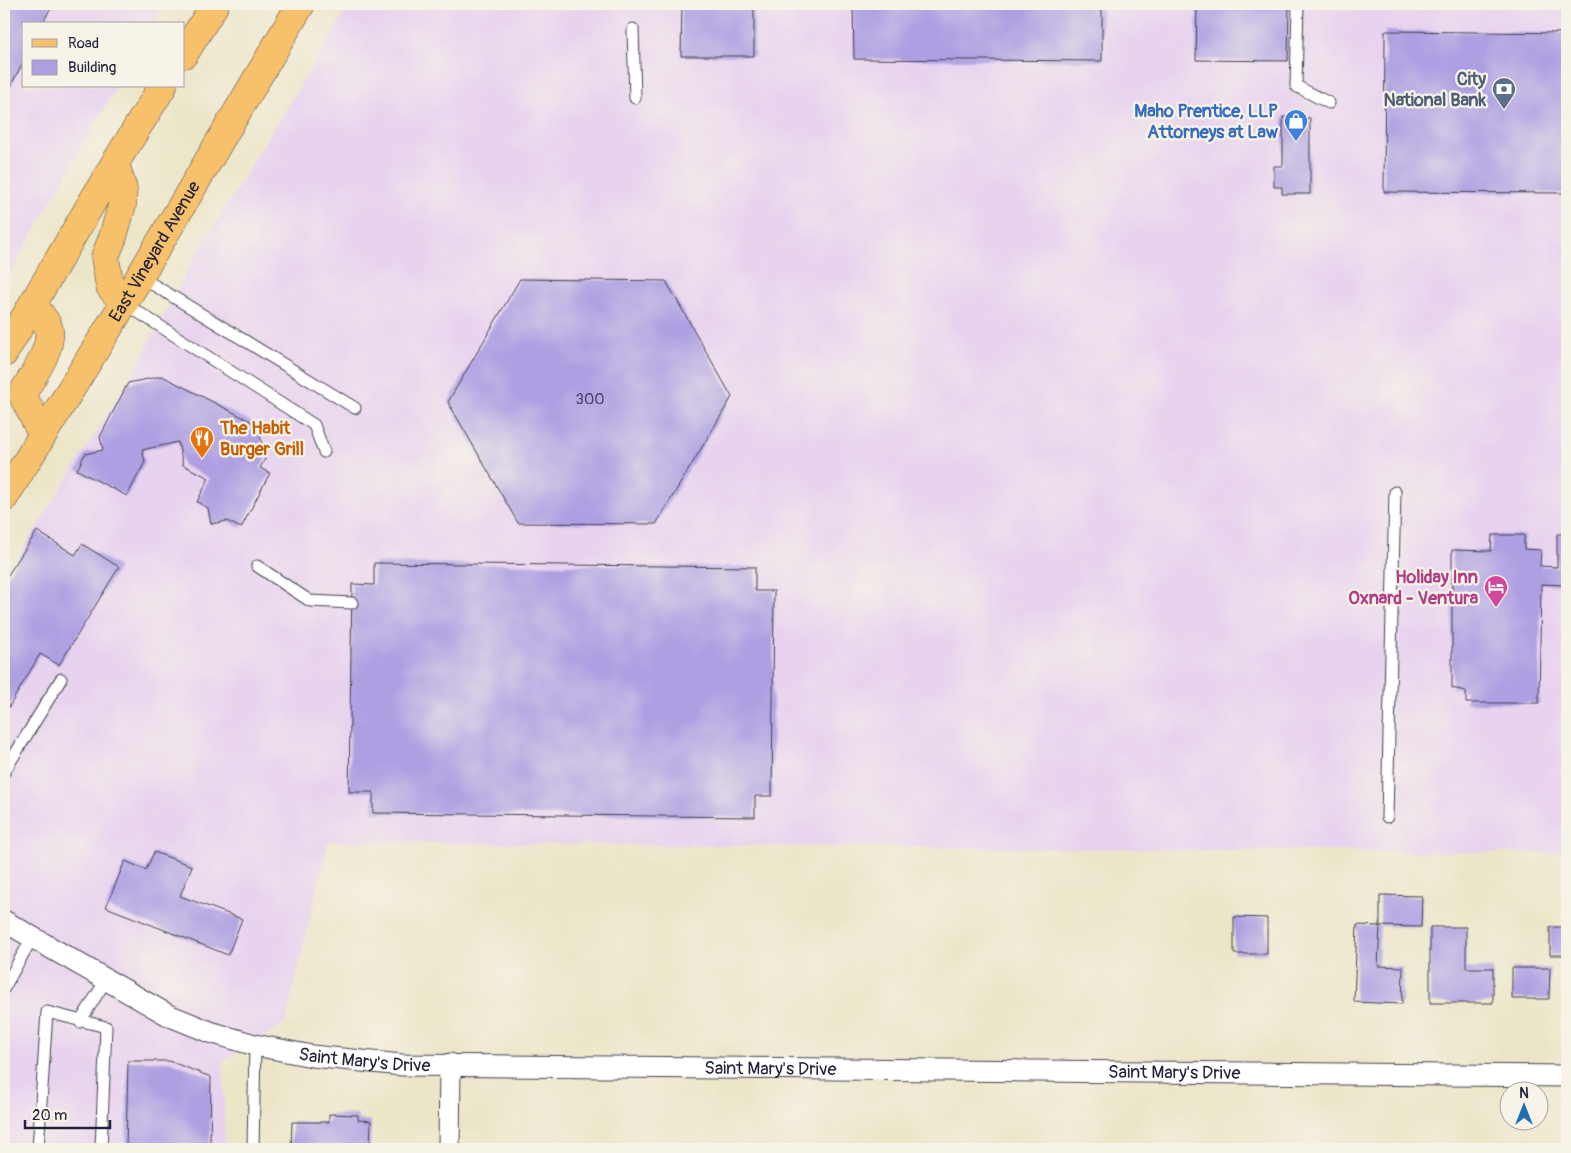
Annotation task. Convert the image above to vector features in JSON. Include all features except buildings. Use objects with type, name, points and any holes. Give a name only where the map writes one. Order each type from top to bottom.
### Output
[{"type":"main road","points":[[185,52],[214,4]]},
{"type":"main road","name":"East Vineyard Avenue","points":[[4,498],[124,303],[301,4]]},
{"type":"main road","points":[[4,353],[115,163],[162,88]]},
{"type":"main road","points":[[115,163],[123,188],[122,205],[105,257],[110,287],[124,303]]},
{"type":"main road","points":[[33,303],[47,325],[50,342],[22,394],[42,434]]},
{"type":"street","name":"Saint Mary's Drive","points":[[4,921],[168,1014],[210,1032],[255,1045],[312,1056],[402,1065],[1567,1076]]},
{"type":"street","points":[[449,1149],[450,1064]]},
{"type":"lane","points":[[1298,4],[1296,86],[1329,103]]},
{"type":"lane","points":[[633,30],[635,98]]},
{"type":"lane","points":[[139,276],[354,408]]},
{"type":"lane","points":[[124,303],[314,425],[324,452]]},
{"type":"lane","points":[[1387,817],[1395,492]]},
{"type":"lane","points":[[256,566],[310,601],[352,603]]},
{"type":"lane","points":[[4,772],[61,679]]},
{"type":"lane","points":[[4,988],[32,938]]},
{"type":"lane","points":[[80,1022],[106,980]]},
{"type":"lane","points":[[38,1149],[47,1012],[80,1022],[106,1027],[101,1149]]},
{"type":"lane","points":[[253,1149],[255,1045]]},
{"type":"shaded area","points":[[4,4],[164,4],[153,22],[22,22],[22,88],[116,88],[4,284]]},
{"type":"shaded area","points":[[348,4],[1567,4],[1567,853],[328,842],[285,1024],[223,1061],[225,1149],[4,1149],[4,579],[128,382],[193,260],[338,25]]},
{"type":"place","name":"City National Bank","points":[[1504,110]]},
{"type":"place","name":"Maho Prentice, LLP Attorneys at Law","points":[[1296,142]]},
{"type":"place","name":"The Habit Burger Grill","points":[[202,459]]},
{"type":"place","name":"Holiday Inn Oxnard - Ventura","points":[[1496,608]]}]
